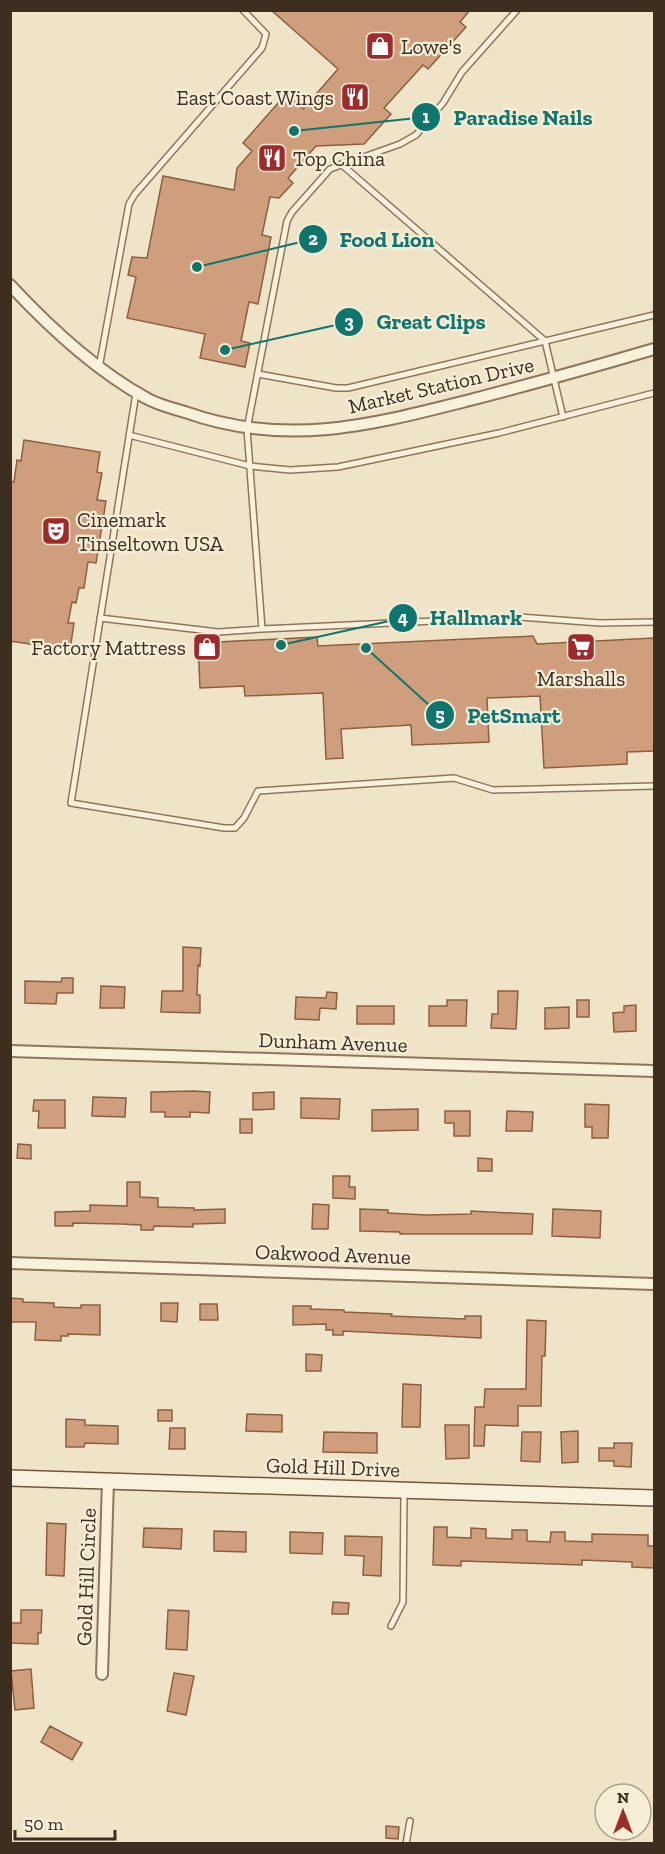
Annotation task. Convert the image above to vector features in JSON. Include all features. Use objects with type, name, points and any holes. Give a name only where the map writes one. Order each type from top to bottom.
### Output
[{"type":"street","name":"Market Station Drive","points":[[10,285],[99,368],[136,392],[148,399],[194,416],[247,429],[293,431],[384,422],[554,378],[654,349]]},
{"type":"street","name":"Market Station Drive","points":[[636,354],[654,355]]},
{"type":"street","name":"Dunham Avenue","points":[[10,1051],[654,1071]]},
{"type":"street","name":"Oakwood Avenue","points":[[10,1263],[654,1284]]},
{"type":"street","name":"Gold Hill Drive","points":[[10,1478],[654,1497]]},
{"type":"street","name":"Gold Hill Circle","points":[[102,1674],[108,1481]]},
{"type":"lane","points":[[99,368],[129,204],[135,194],[262,48],[266,34],[243,10]]},
{"type":"lane","points":[[262,629],[247,429],[287,221],[292,212],[330,169],[400,144],[416,135],[443,103],[462,72],[517,10]]},
{"type":"lane","points":[[341,164],[544,341],[563,417]]},
{"type":"lane","points":[[258,374],[336,388],[348,388],[654,315]]},
{"type":"lane","points":[[136,392],[71,803],[235,828],[244,818],[258,790],[454,778],[492,790],[654,786]]},
{"type":"lane","points":[[129,435],[250,466],[291,470],[338,467],[467,440],[654,393]]},
{"type":"lane","points":[[100,618],[218,632],[519,617],[600,623],[654,622]]},
{"type":"lane","points":[[391,1626],[403,1602],[404,1491]]},
{"type":"lane","points":[[406,1844],[410,1821]]},
{"type":"building","points":[[271,10],[470,10],[460,22],[466,27],[428,69],[423,65],[384,108],[391,114],[364,144],[316,146],[288,178],[293,183],[279,198],[270,197],[262,235],[271,237],[258,304],[249,302],[241,341],[250,343],[245,367],[200,358],[205,334],[127,318],[136,277],[128,275],[132,257],[147,258],[163,176],[234,190],[237,168],[252,151],[243,143],[286,94],[303,109],[338,69]]},
{"type":"building","name":"Cinemark Tinseltown USA","points":[[24,440],[100,452],[97,472],[102,473],[97,500],[106,501],[96,563],[88,562],[84,588],[79,588],[76,603],[72,602],[68,623],[74,623],[70,650],[10,641],[10,481],[14,482],[17,460],[21,461]]},
{"type":"building","points":[[533,636],[537,644],[654,638],[654,751],[627,752],[627,764],[544,768],[540,696],[487,698],[489,742],[412,745],[411,725],[341,729],[343,758],[326,759],[323,693],[245,696],[244,686],[200,688],[198,643],[317,637],[318,646]]},
{"type":"building","points":[[183,947],[201,948],[197,995],[200,995],[200,1013],[161,1012],[162,991],[183,991]]},
{"type":"building","points":[[62,978],[73,978],[73,993],[57,993],[56,1004],[25,1003],[25,981],[61,982]]},
{"type":"building","points":[[101,986],[125,987],[124,1008],[100,1008]]},
{"type":"building","points":[[498,991],[518,991],[516,1029],[491,1028],[492,1014],[498,1014]]},
{"type":"building","points":[[327,992],[337,993],[336,1009],[320,1008],[319,1020],[295,1019],[296,997],[326,998]]},
{"type":"building","points":[[447,1000],[467,1000],[466,1026],[429,1026],[429,1006],[447,1006]]},
{"type":"building","points":[[577,1000],[589,1000],[589,1017],[577,1017]]},
{"type":"building","points":[[636,1005],[636,1031],[614,1032],[613,1013],[624,1012],[624,1006]]},
{"type":"building","points":[[357,1006],[394,1006],[394,1024],[357,1024]]},
{"type":"building","points":[[569,1007],[569,1028],[545,1029],[545,1008]]},
{"type":"building","points":[[151,1092],[210,1092],[209,1113],[190,1112],[190,1117],[165,1117],[165,1112],[151,1112]]},
{"type":"building","points":[[274,1092],[274,1109],[253,1110],[253,1093]]},
{"type":"building","points":[[93,1097],[126,1098],[125,1117],[92,1116]]},
{"type":"building","points":[[301,1098],[340,1099],[339,1119],[301,1118]]},
{"type":"building","points":[[34,1100],[65,1100],[65,1128],[38,1128],[39,1111],[33,1111]]},
{"type":"building","points":[[585,1104],[609,1105],[608,1138],[592,1138],[592,1127],[585,1127]]},
{"type":"building","points":[[418,1109],[418,1130],[372,1131],[372,1110]]},
{"type":"building","points":[[445,1111],[470,1111],[470,1136],[454,1136],[454,1123],[445,1123]]},
{"type":"building","points":[[507,1111],[533,1112],[532,1131],[506,1131]]},
{"type":"building","points":[[240,1119],[252,1119],[252,1133],[240,1133]]},
{"type":"building","points":[[18,1144],[31,1145],[31,1159],[17,1158]]},
{"type":"building","points":[[478,1158],[492,1159],[492,1171],[478,1171]]},
{"type":"building","points":[[333,1176],[350,1176],[349,1187],[355,1187],[355,1199],[333,1198]]},
{"type":"building","points":[[127,1182],[140,1182],[140,1197],[158,1198],[158,1207],[194,1208],[194,1210],[225,1209],[225,1223],[193,1224],[193,1227],[154,1226],[153,1230],[141,1230],[141,1225],[120,1224],[73,1223],[73,1226],[55,1226],[55,1212],[90,1211],[90,1205],[127,1206]]},
{"type":"building","points":[[313,1204],[329,1205],[328,1229],[312,1229]]},
{"type":"building","points":[[360,1209],[426,1215],[471,1214],[471,1211],[533,1214],[532,1234],[400,1234],[400,1232],[360,1231]]},
{"type":"building","points":[[553,1209],[601,1211],[600,1238],[552,1236]]},
{"type":"building","points":[[10,1298],[23,1299],[23,1302],[54,1303],[54,1307],[81,1308],[81,1305],[100,1305],[100,1335],[68,1334],[68,1336],[61,1336],[61,1341],[35,1340],[36,1322],[10,1322]]},
{"type":"building","points":[[161,1303],[178,1303],[177,1322],[161,1321]]},
{"type":"building","points":[[200,1304],[217,1304],[218,1320],[200,1320]]},
{"type":"building","points":[[293,1306],[311,1306],[311,1309],[344,1310],[344,1312],[392,1314],[391,1316],[465,1319],[465,1316],[481,1316],[481,1338],[343,1331],[343,1335],[333,1335],[333,1330],[326,1330],[326,1324],[293,1325]]},
{"type":"building","points":[[527,1320],[546,1321],[545,1356],[542,1356],[541,1406],[518,1406],[518,1426],[485,1425],[484,1446],[474,1446],[475,1407],[484,1407],[485,1389],[526,1389]]},
{"type":"building","points":[[306,1354],[322,1355],[321,1371],[306,1371]]},
{"type":"building","points":[[403,1384],[421,1385],[420,1427],[402,1427]]},
{"type":"building","points":[[158,1410],[172,1410],[172,1421],[158,1421]]},
{"type":"building","points":[[247,1414],[282,1415],[282,1432],[246,1431]]},
{"type":"building","points":[[66,1419],[85,1420],[85,1425],[118,1426],[118,1444],[85,1443],[84,1447],[66,1447]]},
{"type":"building","points":[[445,1425],[469,1425],[469,1458],[446,1459]]},
{"type":"building","points":[[170,1428],[185,1428],[185,1449],[169,1449]]},
{"type":"building","points":[[578,1431],[578,1462],[562,1463],[561,1432]]},
{"type":"building","points":[[324,1432],[377,1433],[377,1453],[323,1452]]},
{"type":"building","points":[[522,1432],[541,1432],[540,1462],[521,1461]]},
{"type":"building","points":[[614,1443],[632,1443],[631,1467],[614,1466],[614,1461],[599,1461],[599,1448],[614,1448]]},
{"type":"building","points":[[47,1523],[66,1524],[64,1576],[46,1575]]},
{"type":"building","points":[[434,1527],[447,1527],[447,1537],[471,1538],[471,1528],[486,1529],[486,1538],[512,1539],[512,1530],[527,1530],[527,1541],[550,1542],[551,1532],[565,1532],[565,1541],[592,1542],[592,1534],[648,1535],[648,1546],[654,1546],[654,1568],[632,1567],[632,1562],[582,1560],[582,1565],[461,1561],[461,1566],[433,1565]]},
{"type":"building","points":[[144,1528],[182,1529],[181,1549],[143,1547]]},
{"type":"building","points":[[214,1531],[246,1532],[246,1552],[214,1551]]},
{"type":"building","points":[[290,1532],[323,1533],[322,1554],[290,1553]]},
{"type":"building","points":[[345,1536],[382,1537],[381,1576],[363,1575],[364,1556],[345,1555]]},
{"type":"building","points":[[333,1602],[349,1603],[348,1614],[332,1614]]},
{"type":"building","points":[[21,1610],[42,1610],[38,1644],[10,1643],[10,1623],[21,1623]]},
{"type":"building","points":[[168,1610],[189,1611],[187,1650],[166,1649]]},
{"type":"building","points":[[31,1669],[34,1708],[15,1710],[11,1671]]},
{"type":"building","points":[[174,1673],[194,1676],[186,1715],[167,1711]]},
{"type":"building","points":[[50,1726],[82,1743],[72,1760],[41,1742]]},
{"type":"building","points":[[386,1826],[399,1827],[398,1839],[386,1838]]},
{"type":"place","name":"Lowe's","points":[[380,46]]},
{"type":"place","name":"East Coast Wings","points":[[355,97]]},
{"type":"place","name":"Paradise Nails","points":[[294,131]]},
{"type":"place","name":"Top China","points":[[272,158]]},
{"type":"place","name":"Food Lion","points":[[197,267]]},
{"type":"place","name":"Great Clips","points":[[225,350]]},
{"type":"place","name":"Cinemark Tinseltown USA","points":[[56,531]]},
{"type":"place","name":"Hallmark","points":[[281,645]]},
{"type":"place","name":"Factory Mattress","points":[[207,647]]},
{"type":"place","name":"Marshalls","points":[[581,647]]},
{"type":"place","name":"PetSmart","points":[[366,648]]}]
